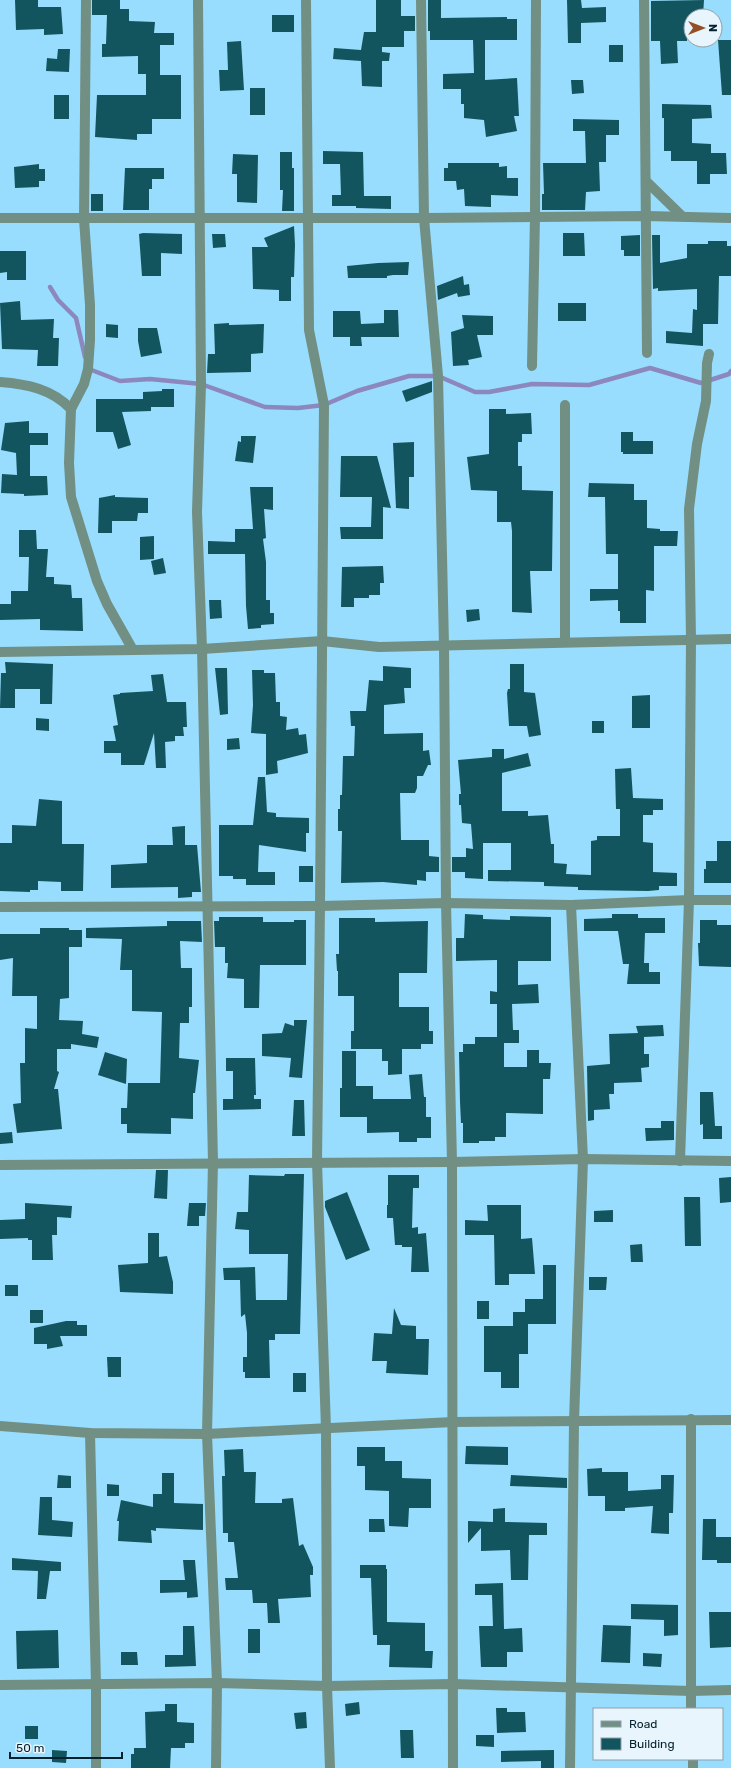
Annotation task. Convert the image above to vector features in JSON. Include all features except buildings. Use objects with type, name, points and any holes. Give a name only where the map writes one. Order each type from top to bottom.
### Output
[{"type":"street","points":[[86,0],[84,219],[90,305],[88,369],[84,384],[72,409],[69,463],[71,497],[97,581],[107,604],[133,650]]},
{"type":"street","points":[[198,0],[198,218],[201,384],[197,512],[202,649],[213,1162],[207,1434],[217,1683],[216,1768]]},
{"type":"street","points":[[306,0],[309,330],[324,405],[317,1162],[326,1429],[327,1686],[330,1768]]},
{"type":"street","points":[[421,0],[424,218],[438,376],[444,645],[446,903],[452,1162],[453,1768]]},
{"type":"street","points":[[532,366],[535,217],[536,0]]},
{"type":"street","points":[[644,0],[647,353]]},
{"type":"street","points":[[646,181],[682,216]]},
{"type":"street","points":[[0,218],[424,218],[646,216],[731,218]]},
{"type":"street","points":[[680,1161],[689,900],[691,640],[689,509],[697,444],[706,401],[707,363],[709,354]]},
{"type":"street","points":[[0,382],[22,384],[52,393],[62,399],[72,409]]},
{"type":"street","points":[[565,405],[565,642]]},
{"type":"street","points":[[0,652],[202,649],[322,641],[379,647],[731,639]]},
{"type":"street","points":[[0,907],[320,906],[446,903],[571,905],[689,900],[731,900]]},
{"type":"street","points":[[570,1768],[574,1422],[583,1159],[571,905]]},
{"type":"street","points":[[0,1166],[213,1162],[452,1162],[583,1159],[731,1161]]},
{"type":"street","points":[[691,1419],[692,1708]]},
{"type":"street","points":[[0,1426],[90,1433],[207,1434],[453,1422],[574,1422],[691,1419],[731,1420]]},
{"type":"street","points":[[90,1433],[96,1686],[96,1768]]},
{"type":"street","points":[[0,1686],[96,1686],[217,1683],[327,1686],[453,1684],[691,1691],[731,1690]]},
{"type":"waterway","points":[[50,287],[58,300],[76,318],[85,357]]},
{"type":"waterway","points":[[89,369],[120,381],[150,379],[201,384],[265,407],[298,408],[324,405],[357,391],[409,376],[438,376],[475,392],[489,392],[532,384],[589,385],[650,368],[701,383],[729,374],[731,371]]}]
